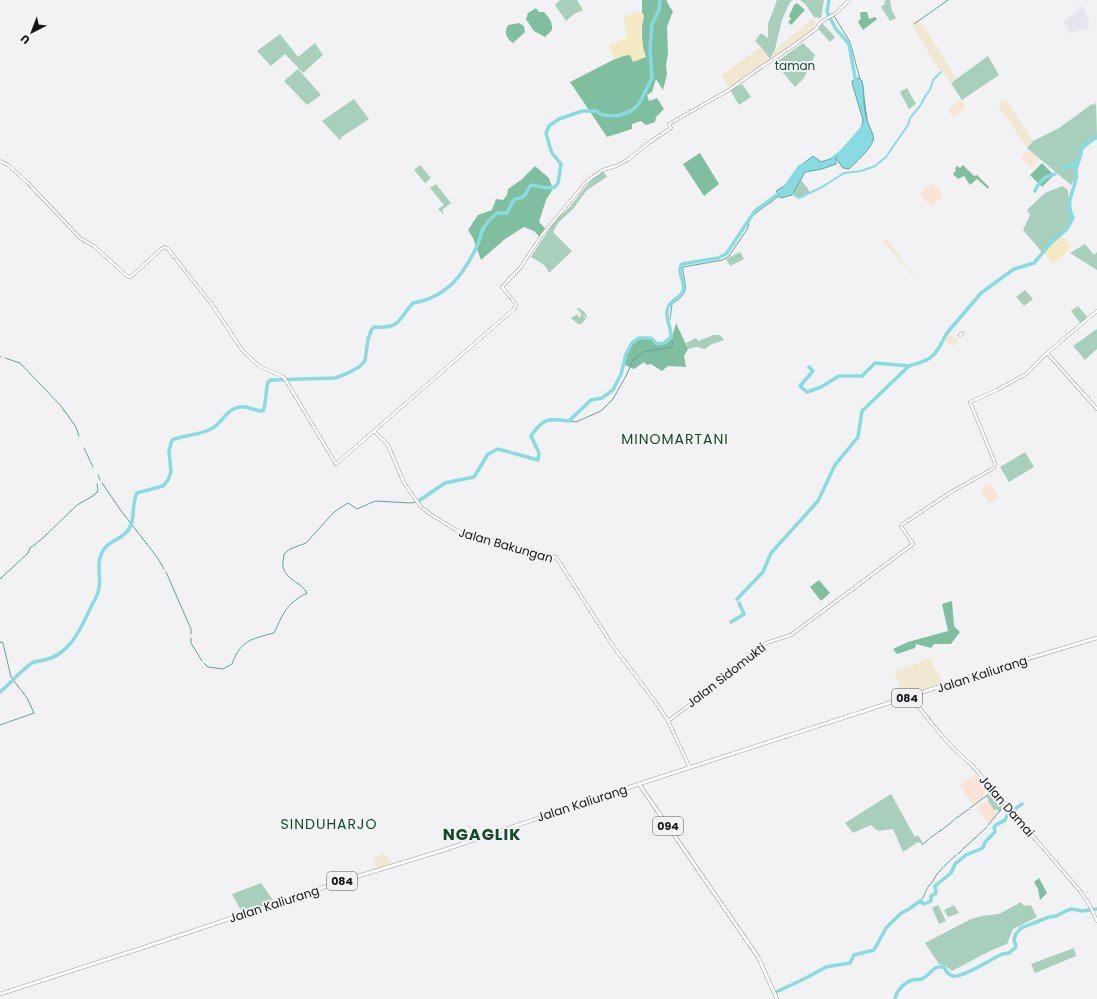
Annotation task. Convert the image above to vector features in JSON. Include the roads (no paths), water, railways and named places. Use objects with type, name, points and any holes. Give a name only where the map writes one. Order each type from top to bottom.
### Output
[{"type":"main road","points":[[0,161],[8,165],[28,184],[77,235],[98,249],[128,277],[136,273],[161,249],[165,247],[168,249],[213,306],[242,350],[259,366],[282,376],[286,380],[336,464],[514,308],[516,305],[515,303],[502,287],[524,263],[545,230],[570,203],[583,184],[603,170],[616,166],[629,159],[651,141],[671,128],[669,124],[729,90],[809,35],[821,22],[834,14],[850,0]]},
{"type":"main road","points":[[1097,311],[1047,353],[1097,409]]},
{"type":"main road","name":"Jalan Sidomukti","points":[[668,721],[743,665],[766,643],[791,635],[913,544],[901,526],[951,492],[995,467],[970,402],[1020,378],[1036,365],[1047,353]]},
{"type":"main road","name":"Jalan Bakungan","points":[[374,431],[388,445],[404,483],[426,511],[456,530],[473,536],[556,557],[613,646],[668,721],[690,768]]},
{"type":"main road","name":"Jalan Kaliurang","points":[[0,994],[395,863],[1097,638]]},
{"type":"main road","name":"Jalan Damai","points":[[911,697],[949,744],[971,764],[1080,891],[1097,921]]},
{"type":"main road","name":"094","points":[[640,784],[696,869],[760,959],[777,999]]},
{"type":"water","points":[[859,78],[863,85],[864,107],[873,139],[865,153],[849,169],[843,168],[836,158],[856,136],[862,125],[863,120],[852,83],[852,81]]},
{"type":"water","points":[[813,156],[821,162],[836,157],[836,164],[822,169],[805,172],[792,195],[781,198],[776,191],[787,184],[800,166]]},
{"type":"waterway","points":[[0,692],[32,663],[52,658],[61,653],[76,636],[98,592],[99,561],[102,552],[106,547],[126,533],[129,529],[137,493],[163,486],[168,480],[171,472],[169,451],[172,440],[202,433],[211,429],[230,411],[239,407],[263,411],[268,382],[271,380],[335,378],[359,367],[365,361],[368,339],[372,329],[374,327],[394,325],[401,319],[413,303],[425,300],[445,290],[461,274],[467,265],[478,244],[484,227],[493,216],[497,213],[507,213],[514,200],[524,196],[531,185],[547,188],[555,187],[558,183],[561,164],[552,153],[549,144],[546,133],[549,126],[559,119],[582,111],[596,111],[602,115],[617,116],[631,111],[637,106],[652,78],[650,49],[652,24],[659,10],[660,0]]},
{"type":"waterway","points":[[829,0],[827,12],[836,29],[849,44],[856,83]]},
{"type":"waterway","points":[[914,24],[948,0]]},
{"type":"waterway","points":[[834,16],[850,42],[860,79]]},
{"type":"waterway","points":[[888,154],[908,125],[910,118],[930,90],[933,80],[941,72]]},
{"type":"waterway","points":[[864,98],[867,119]]},
{"type":"waterway","points":[[833,158],[843,150],[863,127]]},
{"type":"waterway","points":[[909,366],[925,360],[935,353],[947,333],[981,293],[1014,269],[1034,263],[1050,244],[1067,229],[1073,218],[1070,207],[1070,198],[1082,148],[1097,138]]},
{"type":"waterway","points":[[791,193],[799,198],[822,187],[844,173],[861,171],[875,166],[887,156]]},
{"type":"waterway","points":[[1062,169],[1079,161]]},
{"type":"waterway","points":[[785,187],[800,166],[804,165]]},
{"type":"waterway","points":[[1035,191],[1042,180],[1055,174]]},
{"type":"waterway","points":[[417,502],[445,483],[474,477],[488,454],[498,449],[538,460],[539,453],[531,436],[539,426],[551,420],[569,421],[591,400],[602,398],[613,390],[621,374],[626,354],[632,343],[639,338],[651,338],[657,344],[664,343],[671,337],[667,312],[669,305],[683,291],[684,287],[680,274],[680,267],[682,264],[718,258],[726,254],[755,211],[781,192]]},
{"type":"waterway","points":[[670,319],[672,304],[682,296],[685,290],[683,267],[723,260],[729,256],[748,228],[749,218],[779,196]]},
{"type":"waterway","points":[[569,421],[576,422],[601,411],[613,399],[633,360],[643,352],[672,347],[673,341]]},
{"type":"waterway","points":[[5,358],[20,363],[61,406],[76,427],[79,436]]},
{"type":"waterway","points":[[737,599],[763,572],[771,553],[818,501],[835,465],[858,437],[862,411],[909,366],[875,363],[862,376],[839,376],[821,387],[807,392],[800,386],[813,371],[809,367]]},
{"type":"waterway","points":[[84,448],[93,467]]},
{"type":"waterway","points":[[98,475],[100,480]]},
{"type":"waterway","points":[[102,483],[122,512],[157,557],[164,569]]},
{"type":"waterway","points":[[0,579],[28,553],[30,548],[43,538],[77,505],[93,496],[98,491],[97,484]]},
{"type":"waterway","points":[[204,663],[208,667],[223,669],[232,664],[235,656],[243,645],[253,639],[274,633],[286,609],[294,601],[307,593],[287,575],[283,566],[284,554],[290,549],[306,543],[334,512],[348,503],[357,509],[375,501],[416,502]]},
{"type":"waterway","points":[[166,572],[191,629],[191,634]]},
{"type":"waterway","points":[[731,622],[744,614],[739,603]]},
{"type":"waterway","points":[[191,638],[191,643],[202,661]]},
{"type":"waterway","points":[[0,642],[3,643],[11,677],[27,698],[34,713],[0,725]]},
{"type":"waterway","points":[[970,808],[993,791]]},
{"type":"waterway","points":[[1012,811],[1022,804]]},
{"type":"waterway","points":[[988,825],[1005,805]]},
{"type":"waterway","points":[[955,819],[969,809]]},
{"type":"waterway","points":[[776,992],[826,967],[850,963],[854,955],[874,950],[886,928],[900,914],[920,901],[924,904],[931,901],[931,896],[936,893],[935,886],[951,873],[955,864],[966,855],[983,848],[985,842],[995,832],[994,827],[1005,820],[1011,813]]},
{"type":"waterway","points":[[943,829],[954,820]]},
{"type":"waterway","points":[[963,849],[987,827]]},
{"type":"waterway","points":[[938,832],[942,830]]},
{"type":"waterway","points":[[930,838],[937,833]]},
{"type":"waterway","points":[[922,845],[929,839]]},
{"type":"waterway","points":[[958,854],[962,850]]},
{"type":"waterway","points":[[920,901],[938,873],[956,855]]},
{"type":"waterway","points":[[895,999],[899,990],[906,983],[912,980],[922,979],[937,967],[944,967],[950,975],[958,976],[1002,954],[1009,953],[1016,947],[1014,939],[1021,928],[1049,917],[1056,916],[1068,910],[1072,909],[1082,911],[1097,909]]},
{"type":"district","name":"MINOMARTANI","points":[[675,439]]},
{"type":"district","name":"SINDUHARJO","points":[[329,824]]},
{"type":"district","name":"NGAGLIK","points":[[482,834]]},
{"type":"park label","name":"taman","points":[[795,65]]}]
